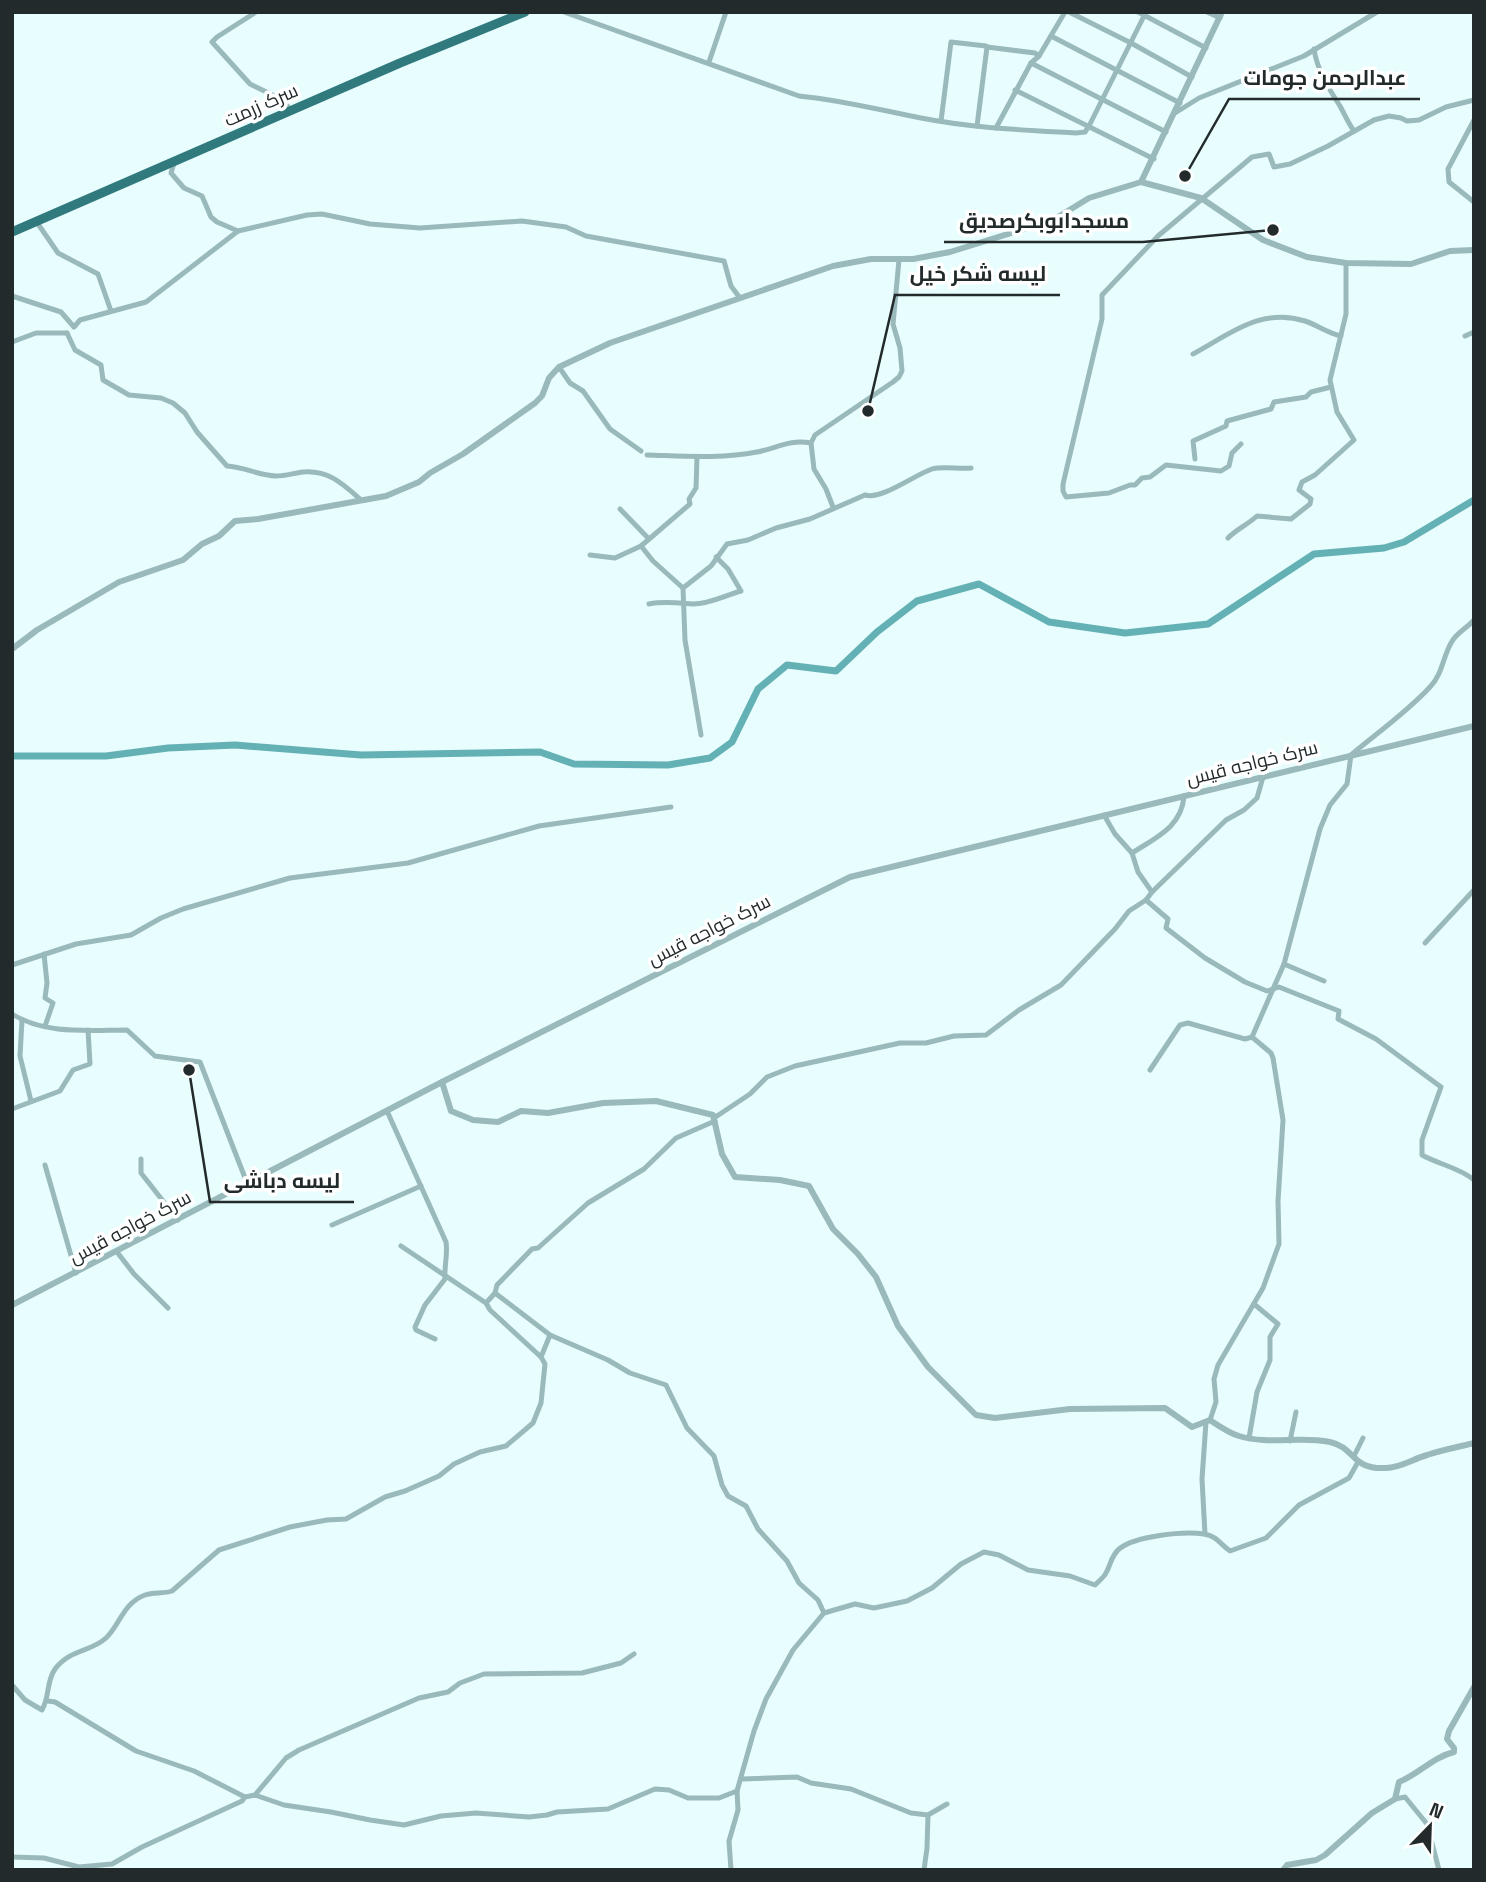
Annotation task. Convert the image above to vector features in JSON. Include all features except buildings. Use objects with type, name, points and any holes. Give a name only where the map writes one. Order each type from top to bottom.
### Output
[{"type":"highway","name":"سرک زرمت","points":[[12,232],[400,63],[525,12]]},
{"type":"street","points":[[256,12],[212,42],[250,84],[283,100],[291,111]]},
{"type":"street","points":[[564,12],[799,96],[839,100],[977,126],[1076,133],[1085,132],[1089,126],[1145,14]]},
{"type":"street","points":[[709,62],[726,12]]},
{"type":"street","points":[[996,128],[1031,63],[1039,56],[1067,12],[1192,77]]},
{"type":"street","points":[[1138,12],[1206,48]]},
{"type":"street","points":[[1141,182],[1221,15],[1207,12]]},
{"type":"street","points":[[1175,113],[1199,98],[1290,63],[1377,12]]},
{"type":"street","points":[[1051,37],[1180,103]]},
{"type":"street","points":[[941,121],[951,42],[1035,53],[1039,56]]},
{"type":"street","points":[[977,126],[987,47]]},
{"type":"street","points":[[1314,49],[1322,77],[1341,108],[1345,121],[1354,131]]},
{"type":"street","points":[[1031,63],[1166,132]]},
{"type":"street","points":[[1015,90],[1154,159]]},
{"type":"street","points":[[1241,444],[1232,453],[1229,466],[1221,471],[1166,464],[1135,485],[1109,494],[1066,497],[1063,491],[1102,319],[1102,295],[1158,236],[1252,157],[1269,154],[1274,167],[1290,164],[1374,120],[1389,116],[1407,121],[1419,120],[1446,107],[1474,100]]},
{"type":"street","points":[[1474,120],[1448,169],[1449,182],[1474,202]]},
{"type":"street","points":[[174,163],[171,173],[184,188],[202,197],[211,216],[236,232]]},
{"type":"street","points":[[12,649],[37,630],[119,582],[183,559],[202,544],[219,536],[235,522],[386,496],[419,482],[535,403],[548,378],[559,367],[610,342],[833,266],[871,259],[899,260],[950,252],[1053,220],[1089,198],[1141,182],[1201,198],[1263,240],[1307,257],[1346,263],[1410,264],[1450,251],[1474,250]]},
{"type":"street","points":[[67,333],[80,320],[146,302],[236,232],[322,214],[370,224],[420,228],[522,221],[566,228],[586,236],[724,261],[731,286],[740,298]]},
{"type":"street","points":[[36,221],[58,253],[97,274],[111,311]]},
{"type":"street","points":[[833,508],[814,469],[811,443],[815,435],[899,377],[902,363],[893,324],[899,260]]},
{"type":"street","points":[[1228,538],[1257,516],[1291,519],[1310,504],[1310,496],[1298,490],[1302,482],[1315,475],[1354,440],[1337,412],[1330,380],[1346,314],[1346,263]]},
{"type":"street","points":[[12,296],[61,312],[72,327]]},
{"type":"street","points":[[1193,354],[1236,328],[1272,317],[1303,320],[1341,335]]},
{"type":"street","points":[[1465,336],[1474,332]]},
{"type":"street","points":[[12,342],[37,333],[67,333]]},
{"type":"street","points":[[67,333],[75,350],[101,365],[103,380],[129,395],[161,398],[173,403],[185,413],[197,432],[227,467],[239,466],[250,472],[278,476],[306,472],[323,473],[336,478],[361,500]]},
{"type":"street","points":[[559,367],[570,383],[583,391],[610,429],[641,451]]},
{"type":"street","points":[[1195,459],[1193,441],[1226,426],[1227,421],[1271,409],[1273,402],[1306,397],[1311,391],[1331,387]]},
{"type":"street","points":[[647,456],[697,457],[759,452],[799,441],[811,443]]},
{"type":"street","points":[[590,555],[615,558],[641,546],[690,504],[689,499],[696,488],[697,457]]},
{"type":"street","points":[[682,588],[711,566],[727,544],[748,540],[776,528],[810,519],[865,495],[871,497],[881,494],[933,468],[971,468]]},
{"type":"street","points":[[620,509],[649,539]]},
{"type":"street","points":[[641,546],[682,588],[685,640],[701,735]]},
{"type":"street","points":[[649,604],[695,604],[720,600],[741,591],[729,569],[716,557]]},
{"type":"street","points":[[1150,1070],[1180,1024],[1188,1023],[1245,1040],[1252,1037],[1284,964],[1320,829],[1330,805],[1347,784],[1351,755],[1432,686],[1445,663],[1449,645],[1457,634],[1474,621]]},
{"type":"street","name":"سرک خواجه قیس","points":[[12,1305],[442,1082],[850,877],[1474,726]]},
{"type":"street","points":[[486,1303],[495,1293],[496,1285],[533,1249],[538,1248],[588,1203],[644,1169],[676,1138],[714,1120],[750,1094],[767,1077],[795,1066],[900,1043],[926,1043],[954,1036],[986,1035],[1018,1010],[1061,985],[1129,911],[1146,900],[1226,820],[1244,810],[1257,798],[1263,777]]},
{"type":"street","points":[[1132,853],[1173,826],[1180,817],[1184,796]]},
{"type":"street","points":[[12,965],[76,944],[131,935],[183,909],[290,878],[408,863],[539,826],[671,807]]},
{"type":"street","points":[[1104,815],[1115,834],[1132,853],[1138,872],[1152,892]]},
{"type":"street","points":[[1425,943],[1474,890]]},
{"type":"street","points":[[1146,900],[1168,919],[1166,928],[1205,958],[1245,982],[1267,991],[1279,987],[1339,1011],[1338,1019],[1376,1040],[1441,1087],[1422,1140],[1422,1155],[1438,1164],[1468,1174],[1474,1180]]},
{"type":"street","points":[[44,954],[47,983],[45,998],[53,1003],[45,1026]]},
{"type":"street","points":[[1284,964],[1324,981]]},
{"type":"street","points":[[12,1014],[22,1020],[60,1030],[127,1030],[155,1056],[200,1062],[247,1183]]},
{"type":"street","points":[[22,1020],[20,1056],[30,1101]]},
{"type":"street","points":[[12,1109],[60,1091],[73,1070],[90,1064],[88,1030]]},
{"type":"street","points":[[1205,1534],[1202,1479],[1208,1421],[1216,1402],[1214,1379],[1218,1366],[1263,1288],[1279,1244],[1278,1201],[1283,1120],[1273,1058],[1252,1037]]},
{"type":"street","points":[[12,1058],[20,1056]]},
{"type":"street","points":[[442,1082],[451,1111],[472,1120],[498,1122],[521,1111],[548,1113],[603,1103],[656,1101],[713,1115],[722,1154],[734,1177],[780,1180],[808,1186],[833,1229],[876,1277],[898,1326],[928,1367],[976,1415],[995,1418],[1070,1409],[1165,1408],[1192,1427],[1208,1421],[1236,1435],[1249,1438],[1330,1442],[1369,1468],[1388,1468],[1428,1454],[1474,1443]]},
{"type":"street","points":[[387,1111],[446,1242],[445,1279],[425,1305],[415,1326],[416,1330],[435,1339]]},
{"type":"street","points":[[141,1159],[141,1173],[178,1220]]},
{"type":"street","points":[[45,1165],[76,1273]]},
{"type":"street","points":[[332,1225],[421,1186]]},
{"type":"street","points":[[12,1685],[25,1700],[42,1710],[48,1701],[48,1684],[56,1669],[74,1653],[106,1638],[121,1612],[145,1595],[172,1591],[219,1550],[290,1527],[346,1519],[385,1497],[439,1476],[454,1464],[480,1452],[506,1446],[533,1423],[541,1404],[545,1364],[541,1357],[489,1310],[486,1303],[401,1245]]},
{"type":"street","points":[[117,1252],[134,1275],[168,1308]]},
{"type":"street","points":[[495,1293],[550,1335],[608,1360],[630,1373],[666,1385],[688,1428],[714,1456],[728,1496],[746,1506],[758,1529],[787,1561],[799,1583],[818,1600],[824,1613]]},
{"type":"street","points":[[1249,1438],[1257,1392],[1270,1360],[1270,1337],[1278,1324],[1254,1304]]},
{"type":"street","points":[[541,1357],[550,1335]]},
{"type":"street","points":[[1290,1441],[1296,1412]]},
{"type":"street","points":[[731,1870],[729,1841],[738,1810],[737,1791],[754,1731],[766,1699],[793,1650],[824,1613],[855,1604],[874,1608],[907,1601],[932,1588],[961,1564],[984,1552],[999,1555],[1028,1570],[1070,1576],[1095,1585],[1106,1574],[1112,1556],[1130,1542],[1146,1536],[1205,1534],[1222,1541],[1230,1551],[1256,1543],[1270,1535],[1299,1505],[1349,1478],[1363,1438]]},
{"type":"street","points":[[255,1795],[286,1759],[299,1750],[419,1698],[448,1692],[460,1683],[484,1674],[582,1673],[621,1663],[634,1654]]},
{"type":"street","points":[[1395,1799],[1399,1782],[1442,1755],[1454,1752],[1447,1740],[1449,1731],[1474,1687]]},
{"type":"street","points":[[48,1701],[55,1702],[136,1751],[194,1771],[245,1797]]},
{"type":"street","points":[[742,1779],[797,1777],[811,1783],[851,1789],[911,1813],[928,1815],[947,1804]]},
{"type":"street","points":[[12,1857],[44,1858],[79,1867],[113,1864],[142,1847],[242,1801],[245,1797],[255,1795],[284,1805],[404,1825],[441,1816],[476,1813],[529,1817],[577,1809],[608,1809],[655,1790],[669,1790],[688,1798],[719,1798],[737,1791]]},
{"type":"street","points":[[1283,1870],[1287,1865],[1316,1860],[1325,1855],[1372,1813],[1395,1799],[1405,1797],[1427,1824],[1439,1870]]},
{"type":"street","points":[[924,1870],[928,1815]]},
{"type":"waterway","points":[[12,756],[106,756],[168,748],[235,745],[361,755],[540,752],[574,764],[668,765],[710,758],[732,742],[758,689],[787,665],[836,671],[877,632],[917,601],[979,584],[1049,622],[1125,633],[1208,624],[1314,554],[1384,548],[1404,542],[1474,500]]},
{"type":"place","name":"عبدالرحمن جومات","points":[[1185,176]]},
{"type":"place","name":"مسجدابوبکرصدیق","points":[[1273,230]]},
{"type":"place","name":"لیسه شکر خیل","points":[[868,411]]},
{"type":"place","name":"لیسه دباشی","points":[[189,1070]]}]
